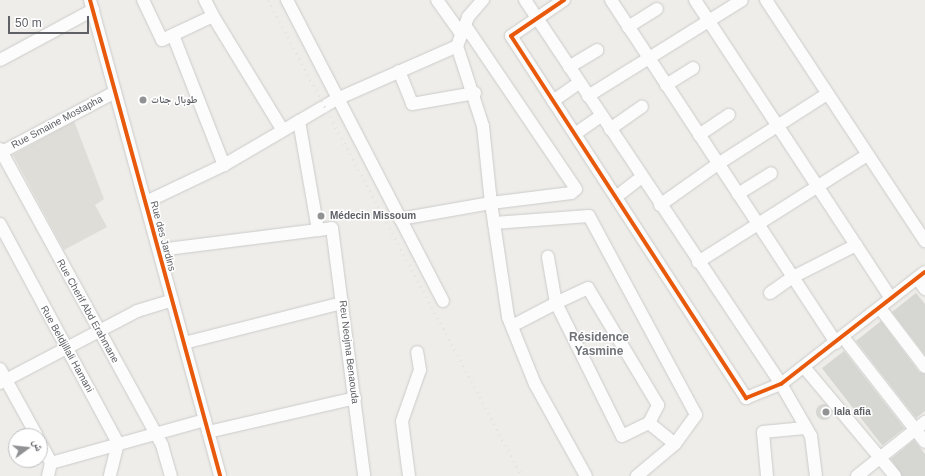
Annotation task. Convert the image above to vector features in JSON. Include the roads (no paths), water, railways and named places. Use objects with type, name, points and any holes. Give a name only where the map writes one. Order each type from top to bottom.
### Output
[{"type":"street","points":[[143,0],[162,40],[213,16]]},
{"type":"street","points":[[205,0],[213,16],[282,130]]},
{"type":"street","points":[[287,0],[443,301]]},
{"type":"street","points":[[400,218],[491,203],[570,193],[576,189],[461,35],[437,0]]},
{"type":"street","points":[[525,0],[698,262],[781,384],[811,436],[816,476]]},
{"type":"street","points":[[564,0],[511,36],[746,398],[781,384],[840,340],[921,275],[925,288]]},
{"type":"street","points":[[611,0],[793,277],[840,340],[920,426],[925,442]]},
{"type":"street","points":[[695,0],[776,126],[891,298]]},
{"type":"street","points":[[588,96],[648,57],[742,0]]},
{"type":"street","points":[[766,0],[925,241]]},
{"type":"street","points":[[146,202],[224,165],[337,99],[400,71],[461,35],[479,1]]},
{"type":"street","points":[[0,60],[91,5]]},
{"type":"street","name":"Rue des Jardins","points":[[91,5],[220,476]]},
{"type":"street","points":[[628,27],[657,9]]},
{"type":"street","points":[[173,35],[224,165]]},
{"type":"street","points":[[461,35],[483,126],[491,203],[508,317],[535,384],[586,476]]},
{"type":"street","points":[[569,68],[597,50]]},
{"type":"street","points":[[666,85],[693,68]]},
{"type":"street","points":[[400,71],[412,104],[475,93]]},
{"type":"street","points":[[553,101],[579,83]]},
{"type":"street","name":"Rue Smaine Mostapha","points":[[1,151],[115,92]]},
{"type":"street","points":[[660,204],[718,164],[827,94]]},
{"type":"street","points":[[610,129],[642,107]]},
{"type":"street","points":[[699,135],[728,115]]},
{"type":"street","points":[[575,134],[601,116]]},
{"type":"street","points":[[158,250],[318,230],[299,121]]},
{"type":"street","name":"Rue Cherif Abd Erahmane","points":[[1,151],[155,433],[171,476]]},
{"type":"street","points":[[698,262],[867,155]]},
{"type":"street","points":[[738,194],[771,173]]},
{"type":"street","points":[[616,197],[642,177]]},
{"type":"street","points":[[494,223],[589,216],[696,415],[674,444],[637,476]]},
{"type":"street","name":"Rue Beldjillali Hamani","points":[[0,224],[118,442]]},
{"type":"street","name":"Reu Neojma Benaouda","points":[[318,230],[332,228],[364,476]]},
{"type":"street","points":[[770,293],[793,277],[856,244]]},
{"type":"street","points":[[512,326],[556,303],[588,288],[658,405],[649,423],[622,436],[556,303],[548,257]]},
{"type":"street","points":[[3,381],[137,311],[172,300]]},
{"type":"street","points":[[184,343],[342,303]]},
{"type":"street","points":[[880,308],[925,367]]},
{"type":"street","points":[[409,476],[402,421],[420,370],[417,352]]},
{"type":"street","points":[[804,367],[895,476]]},
{"type":"street","points":[[0,369],[3,381],[31,428]]},
{"type":"street","points":[[51,463],[118,442],[155,433],[206,426],[355,398]]},
{"type":"street","points":[[649,423],[674,444]]},
{"type":"street","points":[[857,476],[920,426]]},
{"type":"street","points":[[767,476],[764,432],[805,428]]},
{"type":"street","points":[[110,476],[118,442]]},
{"type":"street","points":[[48,457],[51,463],[48,476]]},
{"type":"railway","points":[[268,0],[522,476]]},
{"type":"place","name":"طوبال جنات","points":[[143,100]]},
{"type":"place","name":"Médecin Missoum","points":[[321,216]]},
{"type":"place","name":"lala afia","points":[[826,412]]},
{"type":"district","name":"Résidence Yasmine","points":[[599,345]]}]
